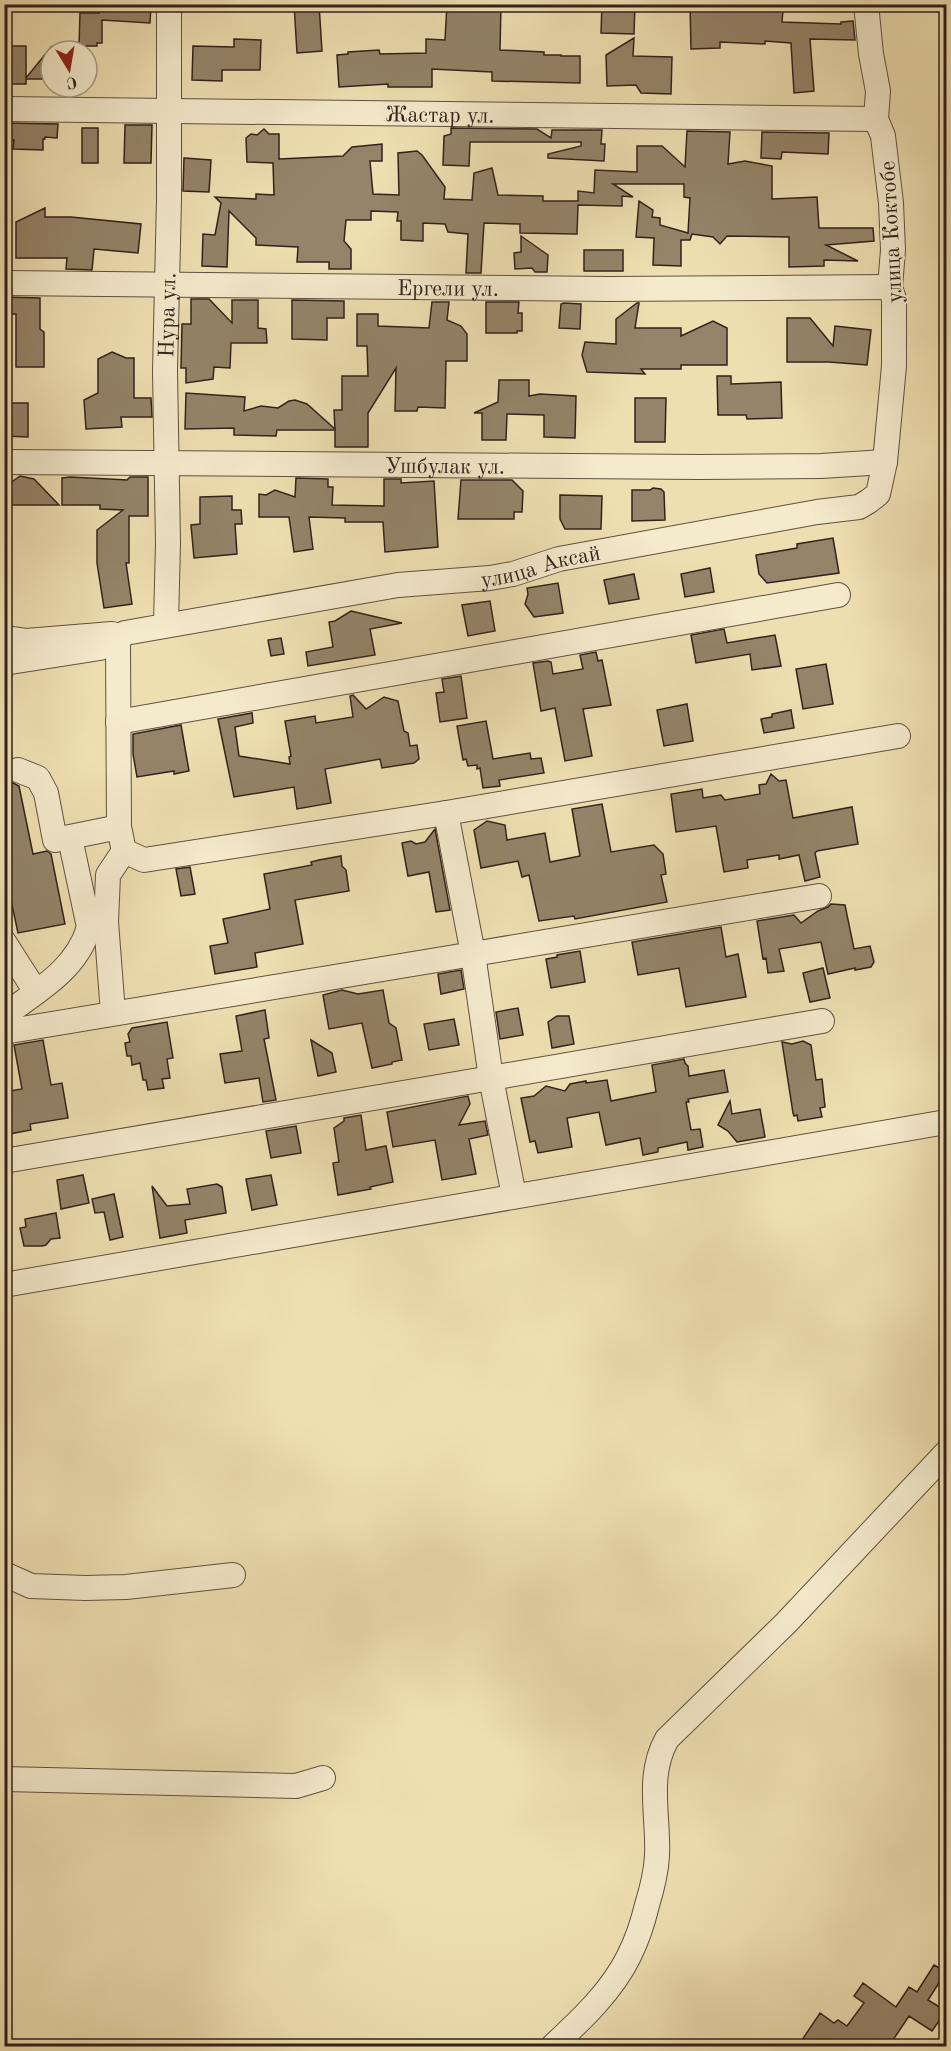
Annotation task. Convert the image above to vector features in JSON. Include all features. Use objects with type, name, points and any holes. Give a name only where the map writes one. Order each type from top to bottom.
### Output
[{"type":"street","name":"Нура ул.","points":[[166,624],[168,464],[165,371],[169,4]]},
{"type":"street","name":"улица Коктобе","points":[[866,4],[871,54],[878,91],[876,119],[883,136],[891,203],[893,250],[890,287],[894,299],[894,366],[885,462]]},
{"type":"street","name":"Жастар ул.","points":[[4,109],[876,119]]},
{"type":"street","name":"Ергели ул.","points":[[4,283],[609,289],[890,287]]},
{"type":"street","name":"Ушбулак ул.","points":[[4,462],[722,467],[821,466],[885,462]]},
{"type":"street","name":"улица Аксай","points":[[119,640],[125,633],[166,624],[398,585],[501,576],[559,559],[816,512],[859,507],[878,494],[885,462]]},
{"type":"street","points":[[118,722],[838,595]]},
{"type":"street","points":[[4,638],[26,641],[112,634],[119,640]]},
{"type":"street","points":[[113,1014],[107,941],[108,875],[124,851],[119,827],[119,640]]},
{"type":"street","points":[[4,663],[119,640]]},
{"type":"street","points":[[124,851],[144,860],[446,813],[898,736]]},
{"type":"street","points":[[18,770],[38,778],[46,793],[55,840],[119,827]]},
{"type":"street","points":[[446,813],[473,954],[491,1078],[514,1196]]},
{"type":"street","points":[[4,1012],[13,1009],[65,970],[85,941],[89,927],[70,838]]},
{"type":"street","points":[[4,1032],[819,896]]},
{"type":"street","points":[[4,942],[36,992]]},
{"type":"street","points":[[4,1161],[822,1021]]},
{"type":"street","points":[[4,1285],[946,1122]]},
{"type":"street","points":[[553,2046],[610,1986],[629,1957],[642,1925],[657,1856],[655,1769],[659,1753],[667,1739],[786,1623],[946,1453]]},
{"type":"street","points":[[4,1574],[31,1586],[85,1588],[126,1587],[233,1575]]},
{"type":"street","points":[[4,1779],[297,1786],[323,1778]]},
{"type":"building","points":[[99,4],[151,4],[150,23],[102,20],[102,43],[99,43],[99,39],[79,39],[80,13],[99,13]]},
{"type":"building","points":[[294,4],[319,4],[322,51],[297,53]]},
{"type":"building","points":[[447,4],[501,4],[500,50],[580,56],[580,83],[492,81],[492,72],[432,69],[432,87],[388,87],[388,84],[339,87],[337,55],[379,50],[380,54],[426,53],[426,39],[445,40]]},
{"type":"building","points":[[602,4],[635,4],[634,34],[601,33]]},
{"type":"building","points":[[690,4],[726,4],[726,7],[783,10],[782,22],[841,24],[841,22],[853,21],[855,40],[810,39],[814,91],[794,93],[791,43],[720,42],[720,48],[691,49]]},
{"type":"building","points":[[634,38],[633,56],[672,57],[671,94],[641,93],[636,85],[607,86],[606,55]]},
{"type":"building","points":[[234,39],[261,40],[260,70],[222,70],[222,81],[192,80],[193,46],[234,47]]},
{"type":"building","points":[[4,46],[26,46],[26,78],[39,62],[39,79],[26,79],[26,84],[4,84]]},
{"type":"building","points":[[4,123],[58,124],[57,138],[45,137],[43,150],[13,149],[14,140],[4,140]]},
{"type":"building","points":[[125,125],[152,125],[151,163],[124,163]]},
{"type":"building","points":[[82,128],[98,128],[98,163],[82,163]]},
{"type":"building","points":[[451,128],[537,129],[551,138],[552,130],[602,130],[601,144],[605,144],[604,161],[548,158],[548,154],[581,146],[581,142],[470,142],[469,166],[443,165],[444,136],[451,134]]},
{"type":"building","points":[[264,129],[269,134],[279,134],[279,159],[343,156],[352,147],[382,144],[382,161],[370,161],[373,194],[399,195],[398,153],[417,151],[445,187],[444,199],[472,200],[474,173],[492,168],[498,195],[543,196],[543,201],[578,201],[578,191],[594,193],[595,170],[637,172],[637,146],[662,146],[685,167],[687,131],[730,132],[728,164],[745,161],[772,166],[772,199],[817,197],[819,228],[873,228],[874,241],[826,245],[858,261],[824,260],[824,266],[789,267],[789,237],[727,236],[720,244],[713,237],[692,234],[690,240],[681,240],[681,266],[653,265],[654,238],[636,237],[639,201],[653,210],[652,217],[660,218],[660,225],[688,233],[690,198],[684,197],[684,184],[613,184],[633,197],[622,196],[622,206],[578,205],[577,234],[520,233],[520,224],[484,223],[481,273],[466,273],[468,234],[448,232],[445,224],[423,223],[423,241],[401,240],[401,221],[397,221],[398,212],[371,211],[371,220],[346,220],[344,241],[351,249],[351,269],[329,269],[329,262],[297,262],[298,247],[256,245],[256,238],[229,211],[227,267],[202,266],[203,234],[215,235],[221,203],[215,197],[256,199],[256,194],[274,195],[273,163],[247,162],[246,138],[251,134],[257,135]]},
{"type":"building","points":[[762,132],[829,133],[828,154],[782,152],[781,159],[761,158]]},
{"type":"building","points":[[184,158],[211,160],[209,192],[183,191]]},
{"type":"building","points":[[45,208],[45,217],[71,217],[141,224],[138,253],[94,249],[92,270],[66,269],[67,258],[16,258],[16,222]]},
{"type":"building","points":[[521,236],[548,255],[547,272],[535,272],[532,268],[515,269],[514,253],[521,252]]},
{"type":"building","points":[[584,250],[623,250],[623,271],[584,271]]},
{"type":"building","points":[[4,297],[40,298],[40,329],[44,332],[44,367],[16,367],[16,314],[4,314]]},
{"type":"building","points":[[191,299],[209,299],[232,323],[232,300],[258,300],[258,328],[266,329],[267,343],[231,343],[230,368],[214,367],[213,379],[186,383],[186,368],[181,368],[182,324],[191,324]]},
{"type":"building","points":[[292,300],[344,301],[344,318],[327,318],[327,340],[292,339]]},
{"type":"building","points":[[432,302],[449,302],[447,320],[461,326],[467,334],[467,361],[446,361],[445,408],[418,407],[417,411],[395,411],[396,368],[368,413],[368,447],[335,447],[335,430],[277,430],[276,436],[234,435],[234,428],[185,429],[186,393],[245,397],[244,411],[261,406],[278,408],[295,400],[307,404],[335,429],[334,410],[342,410],[342,376],[368,376],[367,346],[357,346],[357,314],[378,314],[378,326],[429,328]]},
{"type":"building","points":[[486,302],[519,302],[518,313],[522,313],[522,331],[486,333]]},
{"type":"building","points":[[639,303],[635,328],[681,328],[681,336],[713,321],[727,328],[727,365],[681,365],[681,369],[641,369],[645,374],[587,372],[582,355],[585,342],[616,344],[616,319]]},
{"type":"building","points":[[561,304],[581,304],[580,329],[559,328]]},
{"type":"building","points":[[787,318],[810,318],[833,346],[835,326],[871,330],[867,365],[787,362]]},
{"type":"building","points":[[112,352],[126,358],[134,358],[134,398],[151,398],[152,417],[121,417],[122,427],[86,429],[84,400],[98,393],[98,359]]},
{"type":"building","points":[[717,376],[731,376],[731,384],[781,382],[782,418],[747,419],[746,415],[718,415]]},
{"type":"building","points":[[499,380],[529,380],[529,396],[540,394],[576,396],[575,438],[544,437],[544,415],[507,414],[506,440],[482,440],[482,413],[474,413],[498,402]]},
{"type":"building","points":[[635,398],[666,398],[665,442],[635,442]]},
{"type":"building","points":[[4,403],[28,403],[28,437],[4,436]]},
{"type":"building","points":[[20,476],[34,479],[59,505],[6,505],[7,481],[13,481]]},
{"type":"building","points":[[130,477],[148,477],[148,516],[129,516],[129,563],[126,563],[132,604],[104,608],[97,563],[97,530],[123,510],[100,509],[100,505],[62,505],[62,478],[127,480]]},
{"type":"building","points":[[296,478],[328,479],[328,487],[333,487],[332,505],[384,506],[384,479],[401,479],[401,483],[434,481],[438,547],[385,552],[383,522],[345,522],[345,518],[309,517],[313,549],[294,552],[289,517],[259,517],[259,494],[266,495],[275,490],[295,497]]},
{"type":"building","points":[[461,480],[512,480],[523,491],[522,512],[514,512],[514,519],[458,519]]},
{"type":"building","points":[[653,488],[664,492],[665,520],[632,521],[632,490]]},
{"type":"building","points":[[560,495],[602,496],[601,529],[565,529],[560,519]]},
{"type":"building","points":[[232,496],[232,510],[241,510],[242,524],[235,524],[237,554],[194,558],[191,525],[200,524],[200,497]]},
{"type":"building","points":[[833,538],[839,573],[767,583],[759,574],[756,555],[797,548],[797,544]]},
{"type":"building","points":[[710,568],[714,592],[685,597],[681,574]]},
{"type":"building","points":[[634,574],[639,599],[609,604],[604,580]]},
{"type":"building","points":[[558,583],[563,613],[534,617],[525,604],[527,588]]},
{"type":"building","points":[[490,601],[495,631],[468,636],[462,605]]},
{"type":"building","points":[[351,611],[402,623],[370,629],[375,655],[308,666],[306,652],[333,647],[329,622]]},
{"type":"building","points":[[724,629],[727,643],[775,635],[781,666],[752,670],[750,654],[696,663],[691,635]]},
{"type":"building","points":[[281,638],[284,654],[271,656],[268,640]]},
{"type":"building","points":[[596,652],[598,661],[602,660],[611,705],[583,709],[592,756],[565,761],[555,708],[541,711],[533,663],[551,662],[553,674],[583,669],[580,655]]},
{"type":"building","points":[[826,664],[833,704],[803,709],[796,669]]},
{"type":"building","points":[[461,676],[467,718],[440,722],[436,693],[444,692],[442,679]]},
{"type":"building","points":[[353,695],[366,709],[384,697],[398,701],[404,731],[408,733],[410,746],[417,745],[419,759],[414,763],[382,768],[380,759],[325,769],[331,803],[297,809],[294,787],[234,797],[218,719],[252,713],[253,723],[235,727],[239,756],[290,764],[289,757],[291,756],[285,721],[315,716],[316,723],[353,717],[350,696]]},
{"type":"building","points":[[687,704],[693,741],[664,746],[657,710]]},
{"type":"building","points":[[791,710],[794,728],[764,733],[761,719]]},
{"type":"building","points":[[486,721],[493,759],[530,753],[531,759],[541,758],[544,773],[499,780],[500,786],[483,788],[480,768],[477,769],[477,765],[468,766],[466,759],[463,760],[457,726]]},
{"type":"building","points":[[181,725],[189,771],[137,777],[133,754],[133,734]]},
{"type":"building","points":[[771,774],[779,781],[786,780],[793,818],[852,807],[858,844],[817,851],[815,853],[820,877],[805,881],[799,855],[779,859],[779,855],[747,860],[748,868],[724,872],[716,826],[676,832],[671,794],[702,789],[703,798],[721,795],[725,800],[760,794],[759,785],[766,784]]},
{"type":"building","points":[[13,783],[19,786],[33,854],[47,851],[51,854],[65,924],[18,933],[4,868],[4,785]]},
{"type":"building","points":[[602,804],[611,852],[654,845],[663,854],[666,874],[661,875],[667,902],[575,919],[574,916],[539,921],[529,875],[522,877],[518,861],[481,868],[474,830],[487,821],[505,825],[507,840],[545,833],[550,862],[580,856],[572,809]]},
{"type":"building","points":[[435,829],[450,910],[436,912],[429,872],[408,876],[402,843],[425,842]]},
{"type":"building","points":[[341,856],[349,891],[295,900],[303,944],[255,953],[257,967],[215,974],[210,946],[228,943],[223,919],[270,909],[264,874],[312,865],[311,862]]},
{"type":"building","points":[[190,867],[195,894],[181,896],[176,869]]},
{"type":"building","points":[[831,904],[845,905],[854,949],[870,946],[874,962],[871,967],[828,974],[821,942],[779,949],[784,971],[768,973],[766,958],[763,959],[757,921],[794,915],[801,923]]},
{"type":"building","points":[[721,927],[726,957],[738,954],[746,997],[686,1007],[679,968],[638,975],[632,942]]},
{"type":"building","points":[[580,951],[585,982],[551,988],[546,959]]},
{"type":"building","points":[[823,968],[830,998],[810,1002],[803,973]]},
{"type":"building","points":[[461,970],[464,989],[441,994],[438,974]]},
{"type":"building","points":[[342,990],[358,994],[383,990],[389,1023],[396,1028],[402,1060],[372,1068],[362,1023],[329,1029],[323,995]]},
{"type":"building","points":[[518,1008],[523,1035],[500,1039],[496,1012]]},
{"type":"building","points":[[265,1010],[269,1038],[264,1039],[276,1100],[263,1102],[259,1078],[225,1083],[220,1054],[242,1051],[236,1016]]},
{"type":"building","points":[[557,1016],[569,1016],[574,1044],[552,1048],[548,1022]]},
{"type":"building","points":[[454,1019],[459,1045],[429,1050],[424,1024]]},
{"type":"building","points":[[167,1022],[173,1058],[167,1059],[170,1078],[162,1079],[164,1088],[148,1090],[146,1080],[143,1080],[140,1063],[132,1065],[131,1056],[127,1056],[125,1043],[130,1042],[128,1034],[132,1028]]},
{"type":"building","points":[[43,1040],[51,1085],[62,1083],[68,1118],[30,1124],[31,1130],[4,1135],[4,1092],[22,1089],[14,1045]]},
{"type":"building","points":[[311,1040],[332,1053],[336,1072],[318,1076]]},
{"type":"building","points":[[803,1041],[811,1045],[816,1080],[822,1079],[825,1107],[820,1108],[822,1117],[798,1121],[797,1115],[794,1116],[793,1113],[782,1042],[792,1044]]},
{"type":"building","points":[[684,1059],[688,1066],[689,1076],[724,1070],[728,1092],[688,1099],[689,1102],[686,1102],[691,1130],[700,1129],[703,1147],[688,1150],[687,1142],[658,1148],[658,1152],[643,1155],[640,1138],[606,1145],[599,1112],[567,1118],[572,1147],[538,1153],[535,1141],[530,1142],[521,1098],[534,1096],[546,1086],[565,1091],[570,1084],[607,1080],[611,1101],[656,1092],[652,1065]]},
{"type":"building","points":[[468,1096],[470,1104],[459,1125],[485,1121],[488,1135],[469,1139],[476,1174],[442,1180],[435,1140],[393,1147],[387,1112]]},
{"type":"building","points":[[730,1101],[732,1114],[760,1109],[765,1137],[737,1142],[728,1131],[718,1125]]},
{"type":"building","points":[[361,1115],[366,1150],[386,1146],[393,1182],[338,1195],[333,1163],[339,1162],[334,1128],[344,1121],[344,1118]]},
{"type":"building","points":[[296,1126],[301,1153],[271,1158],[266,1131]]},
{"type":"building","points":[[83,1175],[89,1203],[61,1209],[57,1180]]},
{"type":"building","points":[[271,1175],[277,1205],[252,1210],[246,1179]]},
{"type":"building","points":[[217,1184],[222,1187],[226,1213],[185,1220],[187,1233],[160,1238],[152,1186],[167,1206],[190,1204],[187,1189]]},
{"type":"building","points":[[114,1194],[123,1237],[110,1240],[104,1212],[95,1213],[92,1199]]},
{"type":"building","points":[[56,1213],[60,1238],[51,1239],[42,1246],[24,1246],[20,1228],[26,1227],[25,1219]]},
{"type":"building","points":[[934,1965],[946,1972],[928,2000],[946,2011],[932,2031],[909,2016],[889,2046],[811,2046],[802,2040],[820,2013],[834,2023],[838,2020],[847,2026],[864,2003],[854,1996],[863,1983],[896,2007],[909,1987],[917,1992]]}]
